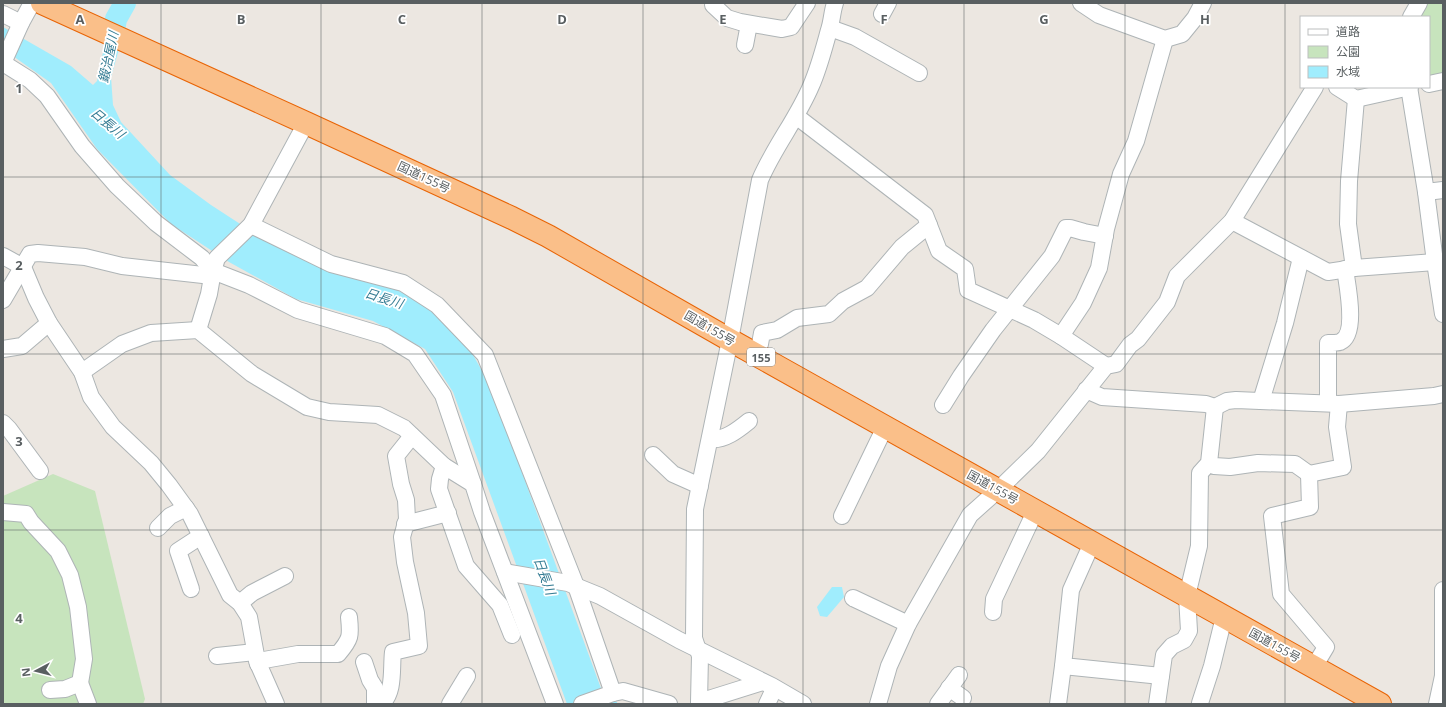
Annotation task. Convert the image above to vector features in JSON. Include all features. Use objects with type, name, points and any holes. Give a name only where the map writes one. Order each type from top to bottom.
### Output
[{"type":"highway","name":"国道155号","points":[[42,3],[306,123],[548,236],[730,340],[1380,704]]},
{"type":"street","points":[[32,3],[4,61],[30,80],[48,96],[82,146],[116,186],[156,223],[202,258],[249,285],[298,310],[385,336],[416,354],[443,394],[482,512],[507,572],[555,704]]},
{"type":"street","points":[[713,5],[727,18],[749,24],[782,29],[791,27],[807,3]]},
{"type":"street","points":[[769,686],[696,703],[700,656],[694,638],[695,509],[730,340],[760,180],[768,162],[796,116],[812,85],[830,28],[834,3]]},
{"type":"street","points":[[1081,3],[1099,15],[1165,40],[1182,34],[1195,18],[1203,3]]},
{"type":"street","points":[[1412,16],[1419,3]]},
{"type":"street","points":[[3,14],[20,27]]},
{"type":"street","points":[[745,45],[749,24]]},
{"type":"street","points":[[830,28],[855,37],[919,73]]},
{"type":"street","points":[[1061,336],[1083,304],[1099,268],[1105,236],[1121,174],[1136,142],[1165,40]]},
{"type":"street","points":[[1430,84],[1443,81]]},
{"type":"street","points":[[878,704],[890,666],[908,624],[970,515],[1038,451],[1106,366],[1116,364],[1130,345],[1138,339],[1167,302],[1177,276],[1232,221],[1314,88]]},
{"type":"street","points":[[1339,88],[1356,99],[1405,88]]},
{"type":"street","points":[[1409,88],[1426,192],[1443,314]]},
{"type":"street","points":[[1208,463],[1214,466],[1230,467],[1258,463],[1295,464],[1309,474],[1343,467],[1334,403],[1328,343],[1341,342],[1350,328],[1348,224],[1349,181],[1356,99]]},
{"type":"street","points":[[796,116],[925,215],[939,251],[965,269],[968,290],[1010,308],[1061,336],[1106,366]]},
{"type":"street","points":[[3,300],[30,254],[38,253],[85,257],[122,266],[204,276],[251,225],[306,123]]},
{"type":"street","points":[[1426,192],[1443,190]]},
{"type":"street","points":[[1232,221],[1328,272],[1435,262]]},
{"type":"street","points":[[251,225],[331,264],[403,283],[437,305],[485,355],[612,693]]},
{"type":"street","points":[[755,354],[760,344],[762,333],[777,330],[797,318],[829,314],[843,301],[867,288],[902,247],[929,225]]},
{"type":"street","points":[[943,405],[960,376],[984,342],[1052,256],[1066,228],[1105,236]]},
{"type":"street","points":[[3,256],[23,268],[49,323],[82,372],[91,398],[113,427],[170,485],[186,508],[230,595],[240,603],[249,617],[257,658],[276,704]]},
{"type":"street","points":[[1262,401],[1285,323],[1301,258]]},
{"type":"street","points":[[198,330],[209,294],[215,265]]},
{"type":"street","points":[[3,349],[22,346],[49,323]]},
{"type":"street","points":[[82,372],[122,344],[151,334],[198,330],[252,374],[307,407],[329,412],[378,415],[404,428],[444,466],[473,484]]},
{"type":"street","points":[[1086,390],[1102,397],[1206,404],[1215,407],[1227,401],[1236,400],[1334,403],[1434,396],[1443,394]]},
{"type":"street","points":[[1157,704],[1164,655],[1172,646],[1184,640],[1189,631],[1187,596],[1199,546],[1200,473],[1208,463],[1215,407]]},
{"type":"street","points":[[710,439],[714,440],[730,435],[749,421]]},
{"type":"street","points":[[3,423],[40,471]]},
{"type":"street","points":[[842,516],[885,427]]},
{"type":"street","points":[[381,704],[387,699],[391,682],[393,652],[420,646],[416,613],[405,562],[402,537],[407,519],[406,500],[401,484],[396,456],[412,436]]},
{"type":"street","points":[[653,455],[673,474],[700,486]]},
{"type":"street","points":[[444,466],[439,488],[466,566],[500,605],[512,634]]},
{"type":"street","points":[[1309,474],[1310,507],[1272,516],[1281,594],[1326,647],[1314,667]]},
{"type":"street","points":[[158,528],[170,516],[186,508]]},
{"type":"street","points":[[3,512],[26,514],[31,522],[58,551],[70,576],[78,607],[84,659],[80,683],[88,704]]},
{"type":"street","points":[[993,612],[994,599],[1032,518],[1037,512]]},
{"type":"street","points":[[405,524],[448,513]]},
{"type":"street","points":[[191,589],[178,551],[201,536]]},
{"type":"street","points":[[1058,704],[1071,590],[1092,543]]},
{"type":"street","points":[[507,572],[572,585],[600,596],[679,640],[803,704]]},
{"type":"street","points":[[240,603],[252,593],[286,576]]},
{"type":"street","points":[[1437,704],[1443,676],[1443,590]]},
{"type":"street","points":[[853,598],[908,624]]},
{"type":"street","points":[[217,656],[257,658],[264,660],[298,654],[338,654],[349,642],[349,617]]},
{"type":"street","points":[[1200,703],[1212,666],[1224,617]]},
{"type":"street","points":[[364,662],[370,680],[375,688],[374,704]]},
{"type":"street","points":[[1063,666],[1161,676]]},
{"type":"street","points":[[938,704],[959,675]]},
{"type":"street","points":[[450,704],[466,676]]},
{"type":"street","points":[[50,690],[65,689],[80,683]]},
{"type":"street","points":[[767,704],[769,686]]},
{"type":"street","points":[[949,688],[963,698]]},
{"type":"street","points":[[582,704],[612,693],[623,691],[669,704]]},
{"type":"green space","points":[[1419,3],[1443,3],[1443,81],[1430,83],[1430,16],[1412,16]]},
{"type":"green space","points":[[53,474],[95,491],[145,699],[143,704],[3,704],[3,496]]},
{"type":"water","name":"日長川","points":[[117,8],[127,12],[121,24],[119,49],[111,77],[113,105],[121,122],[170,175],[211,205],[257,235],[382,283],[419,301],[463,337],[490,385],[606,702],[617,702],[617,704],[567,704],[453,392],[425,349],[373,321],[296,299],[229,262],[171,224],[97,149],[51,83],[3,49],[3,27],[71,66],[93,85],[97,81],[110,20]]},
{"type":"water","points":[[832,587],[842,587],[844,597],[827,617],[820,616],[817,607]]},
{"type":"waterway","name":"鍛治屋川","points":[[113,37],[116,19],[125,3]]}]
